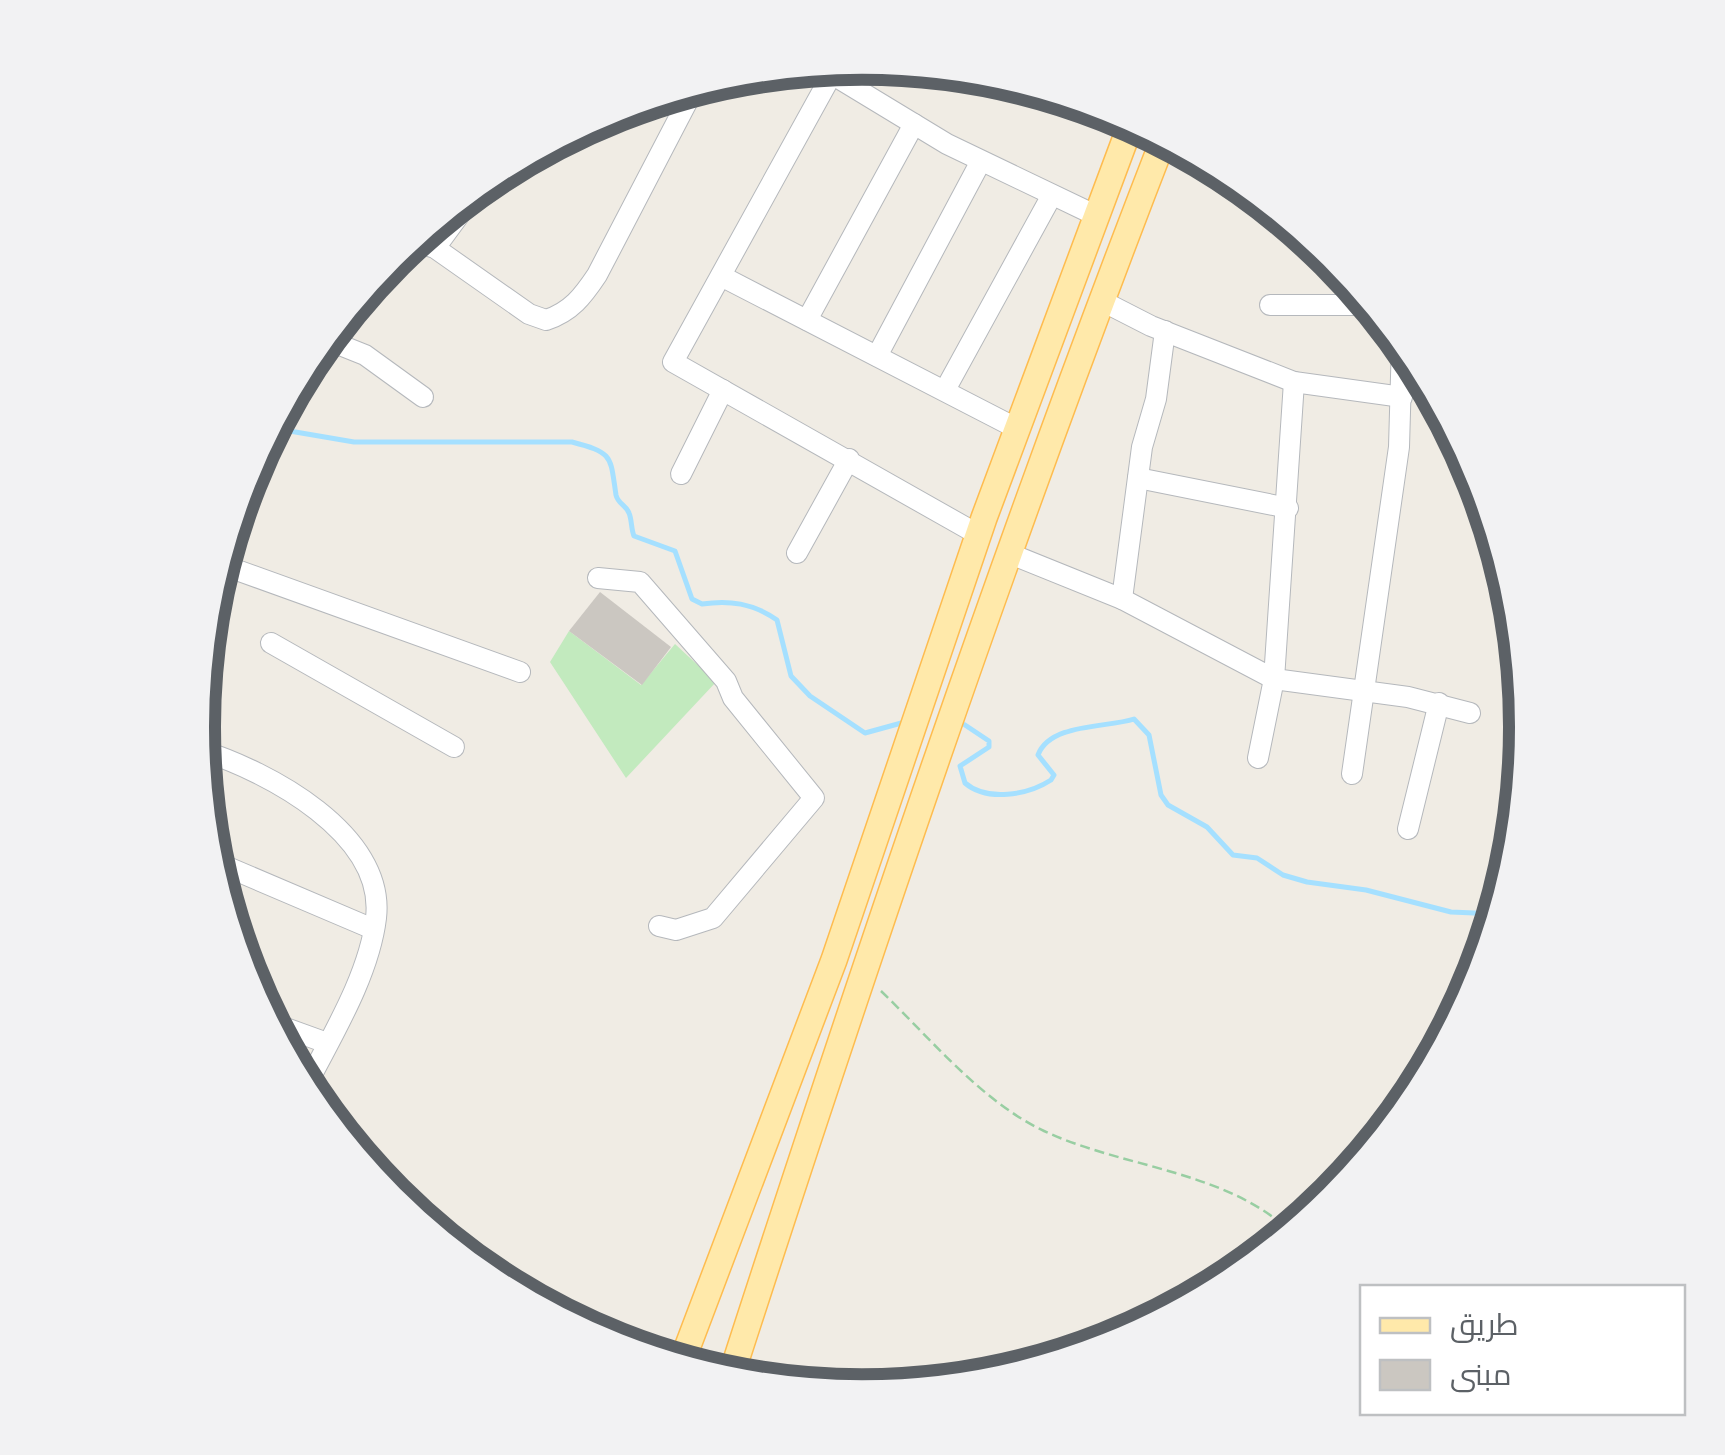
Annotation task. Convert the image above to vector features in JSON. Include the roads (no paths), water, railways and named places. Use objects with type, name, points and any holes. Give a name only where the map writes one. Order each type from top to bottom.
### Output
[{"type":"main road","points":[[686,1350],[834,960],[1016,428],[1126,136]]},
{"type":"main road","points":[[735,1363],[862,973],[1008,553],[1159,152]]},
{"type":"main road","points":[[834,960],[862,973]]},
{"type":"street","points":[[843,80],[980,160],[1095,215]]},
{"type":"street","points":[[820,81],[673,362],[979,535]]},
{"type":"street","points":[[430,247],[529,314],[546,320],[562,315],[582,298],[597,275],[686,105]]},
{"type":"street","points":[[674,108],[679,117]]},
{"type":"street","points":[[806,320],[914,124]]},
{"type":"street","points":[[876,356],[980,160]]},
{"type":"street","points":[[945,390],[1052,195]]},
{"type":"street","points":[[434,248],[445,234]]},
{"type":"street","points":[[721,276],[1016,428]]},
{"type":"street","points":[[1104,302],[1165,331],[1294,382],[1402,397]]},
{"type":"street","points":[[1270,305],[1352,305]]},
{"type":"street","points":[[1122,599],[1138,478],[1165,331]]},
{"type":"street","points":[[340,346],[365,355],[422,397]]},
{"type":"street","points":[[1352,774],[1402,397],[1402,370]]},
{"type":"street","points":[[1258,758],[1274,679],[1294,382]]},
{"type":"street","points":[[681,474],[723,390]]},
{"type":"street","points":[[797,553],[849,459]]},
{"type":"street","points":[[1138,478],[1288,508]]},
{"type":"street","points":[[1008,553],[1122,599],[1274,679],[1365,690],[1470,714]]},
{"type":"street","points":[[235,569],[520,672]]},
{"type":"street","points":[[598,578],[640,582],[726,682],[814,798],[714,918],[676,930],[659,926]]},
{"type":"street","points":[[271,643],[454,747]]},
{"type":"street","points":[[1408,829],[1439,704]]},
{"type":"street","points":[[216,758],[299,798],[344,833],[366,862],[374,888],[373,928],[367,954],[314,1071]]},
{"type":"street","points":[[230,868],[373,928]]},
{"type":"street","points":[[290,1030],[328,1043]]},
{"type":"waterway","points":[[288,431],[354,442],[572,442],[596,449],[611,464],[616,495],[629,513],[634,536],[675,551],[692,599],[702,604],[741,604],[777,620],[791,676],[810,696],[865,733],[905,722]]},
{"type":"waterway","points":[[965,725],[989,741],[989,747],[960,766],[965,783],[984,793],[1008,794],[1051,780],[1054,775],[1038,755],[1054,737],[1080,728],[1134,719],[1149,735],[1161,795],[1168,805],[1207,827],[1233,855],[1257,858],[1283,875],[1307,882],[1366,890],[1451,912],[1483,913]]}]
